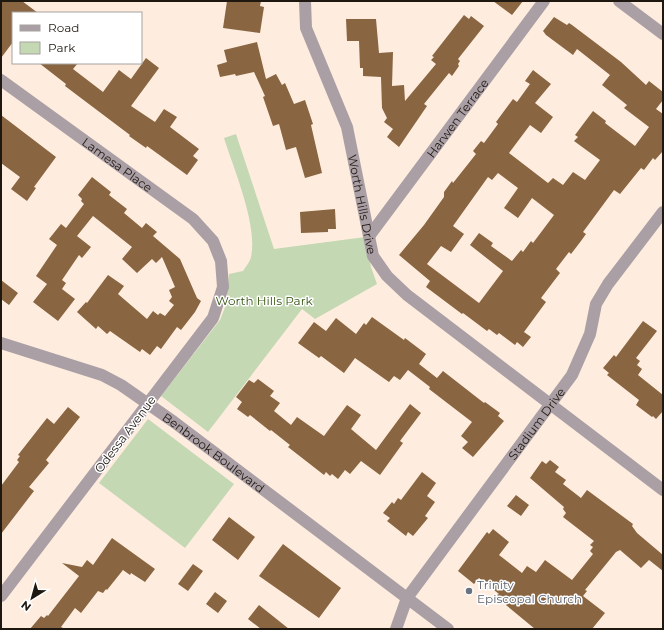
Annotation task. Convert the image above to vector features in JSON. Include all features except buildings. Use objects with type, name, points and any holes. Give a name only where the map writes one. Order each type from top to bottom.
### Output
[{"type":"street","name":"Worth Hills Drive","points":[[305,1],[306,28],[347,127],[370,234],[372,256],[386,276],[407,295],[663,490]]},
{"type":"street","name":"Harwen Terrace","points":[[370,234],[544,1]]},
{"type":"street","points":[[619,1],[663,34]]},
{"type":"street","name":"Lamesa Place","points":[[1,80],[193,219],[213,241],[221,261]]},
{"type":"street","name":"Stadium Drive","points":[[396,629],[407,598],[572,375],[590,334],[596,304],[608,284],[663,212]]},
{"type":"street","name":"Odessa Avenue","points":[[1,596],[213,318],[223,287],[221,261]]},
{"type":"street","name":"Benbrook Boulevard","points":[[1,343],[102,375],[148,403],[448,629]]},
{"type":"green space","name":"Worth Hills Park","points":[[236,134],[274,249],[365,237],[371,267],[377,284],[315,319],[302,309],[208,432],[161,396],[220,320],[226,305],[229,274],[243,271],[250,259],[252,244],[248,214],[239,181],[224,138]]},
{"type":"green space","points":[[148,419],[234,484],[185,548],[99,483]]},
{"type":"place","name":"Trinity Episcopal Church","points":[[469,591]]}]
